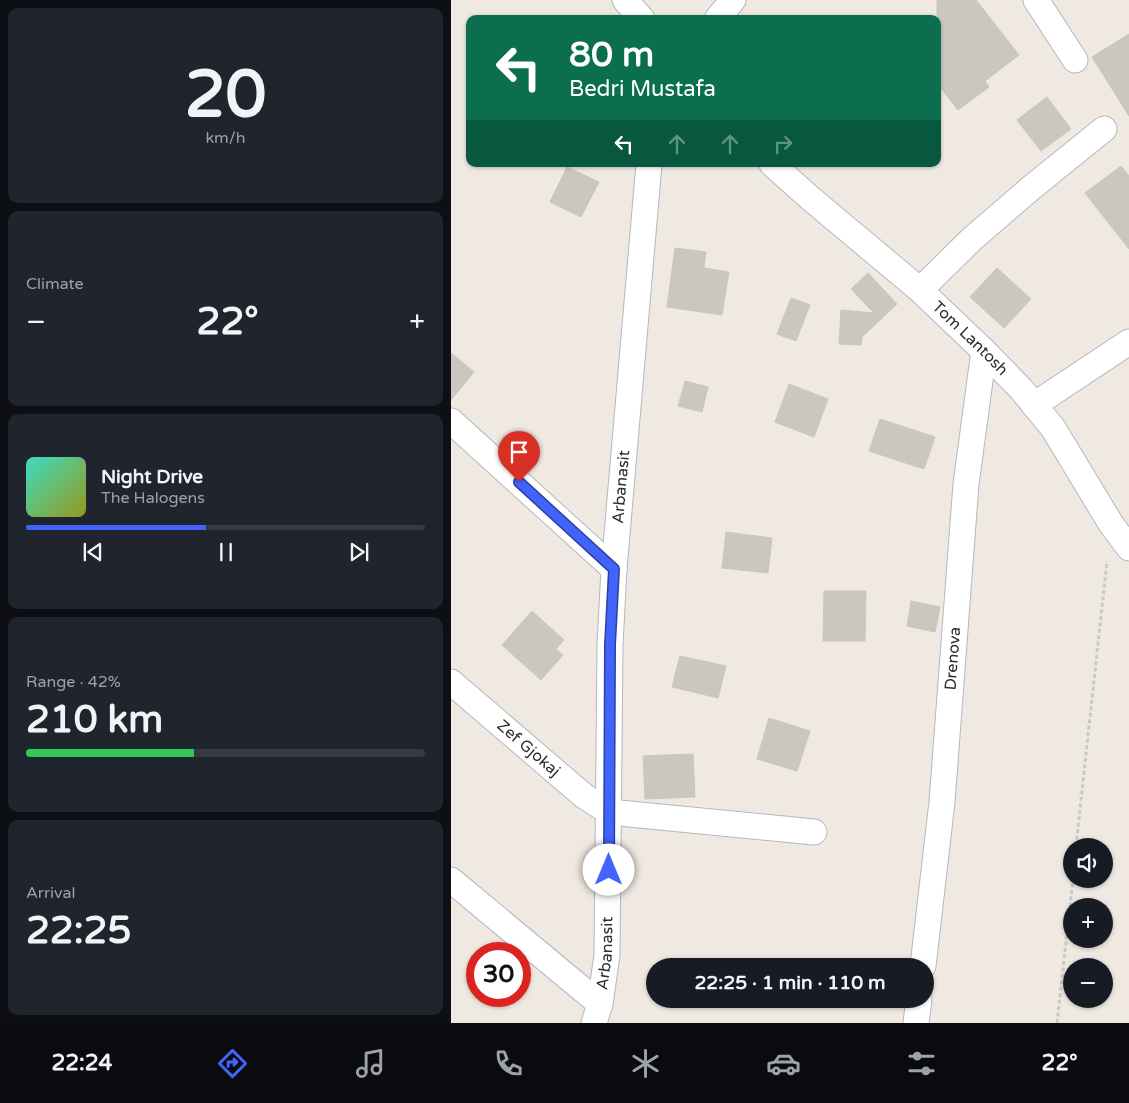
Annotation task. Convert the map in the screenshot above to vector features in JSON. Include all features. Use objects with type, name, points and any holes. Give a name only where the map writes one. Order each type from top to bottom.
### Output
[{"type":"street","points":[[625,0],[638,15]]},
{"type":"street","points":[[720,15],[733,0]]},
{"type":"street","points":[[1036,0],[1075,60]]},
{"type":"street","points":[[920,290],[995,219],[1104,129]]},
{"type":"street","name":"Arbanasit","points":[[597,1013],[607,956],[610,645],[614,569],[649,167]]},
{"type":"street","name":"Tom Lantosh","points":[[777,167],[920,290],[984,350],[1034,404],[1053,428],[1111,524],[1129,548]]},
{"type":"street","points":[[1034,404],[1129,342]]},
{"type":"street","name":"Drenova","points":[[924,958],[942,802],[966,484],[984,350]]},
{"type":"street","points":[[451,421],[614,569]]},
{"type":"street","name":"Zef Gjokaj","points":[[451,682],[596,806],[609,812]]},
{"type":"street","points":[[609,812],[814,832]]},
{"type":"street","name":"Arbanasit","points":[[451,880],[597,1013]]},
{"type":"street","points":[[917,1023],[918,1008]]},
{"type":"path","points":[[1077,838],[1111,524]]},
{"type":"path","points":[[1057,1023],[1072,888]]},
{"type":"building","points":[[937,0],[976,0],[1019,55],[985,81],[989,87],[958,110],[941,88],[941,15],[937,15]]},
{"type":"building","points":[[1129,34],[1129,116],[1092,57]]},
{"type":"building","points":[[1047,97],[1071,129],[1041,151],[1017,120]]},
{"type":"building","points":[[1121,166],[1129,176],[1129,249],[1085,193]]},
{"type":"building","points":[[567,167],[599,182],[581,217],[550,202]]},
{"type":"building","points":[[675,248],[706,252],[704,268],[729,272],[722,315],[667,307]]},
{"type":"building","points":[[997,268],[1031,299],[1004,328],[970,297]]},
{"type":"building","points":[[868,273],[897,304],[862,337],[861,345],[839,344],[841,310],[874,313],[851,289]]},
{"type":"building","points":[[791,298],[810,305],[796,341],[777,334]]},
{"type":"building","points":[[451,353],[474,372],[451,400]]},
{"type":"building","points":[[685,381],[708,387],[702,412],[678,406]]},
{"type":"building","points":[[789,384],[828,399],[814,437],[775,422]]},
{"type":"building","points":[[880,419],[935,437],[924,469],[869,451]]},
{"type":"building","points":[[726,532],[772,538],[768,573],[722,568]]},
{"type":"building","points":[[824,591],[866,591],[865,641],[823,641]]},
{"type":"building","points":[[911,601],[940,607],[935,632],[907,626]]},
{"type":"building","points":[[532,611],[564,640],[556,649],[563,655],[541,680],[502,645]]},
{"type":"building","points":[[680,656],[726,666],[718,698],[672,687]]},
{"type":"building","points":[[769,718],[810,731],[797,771],[757,759]]},
{"type":"building","points":[[693,754],[695,797],[645,799],[643,756]]},
{"type":"route","points":[[519,482],[614,569],[610,645],[609,870]]}]
